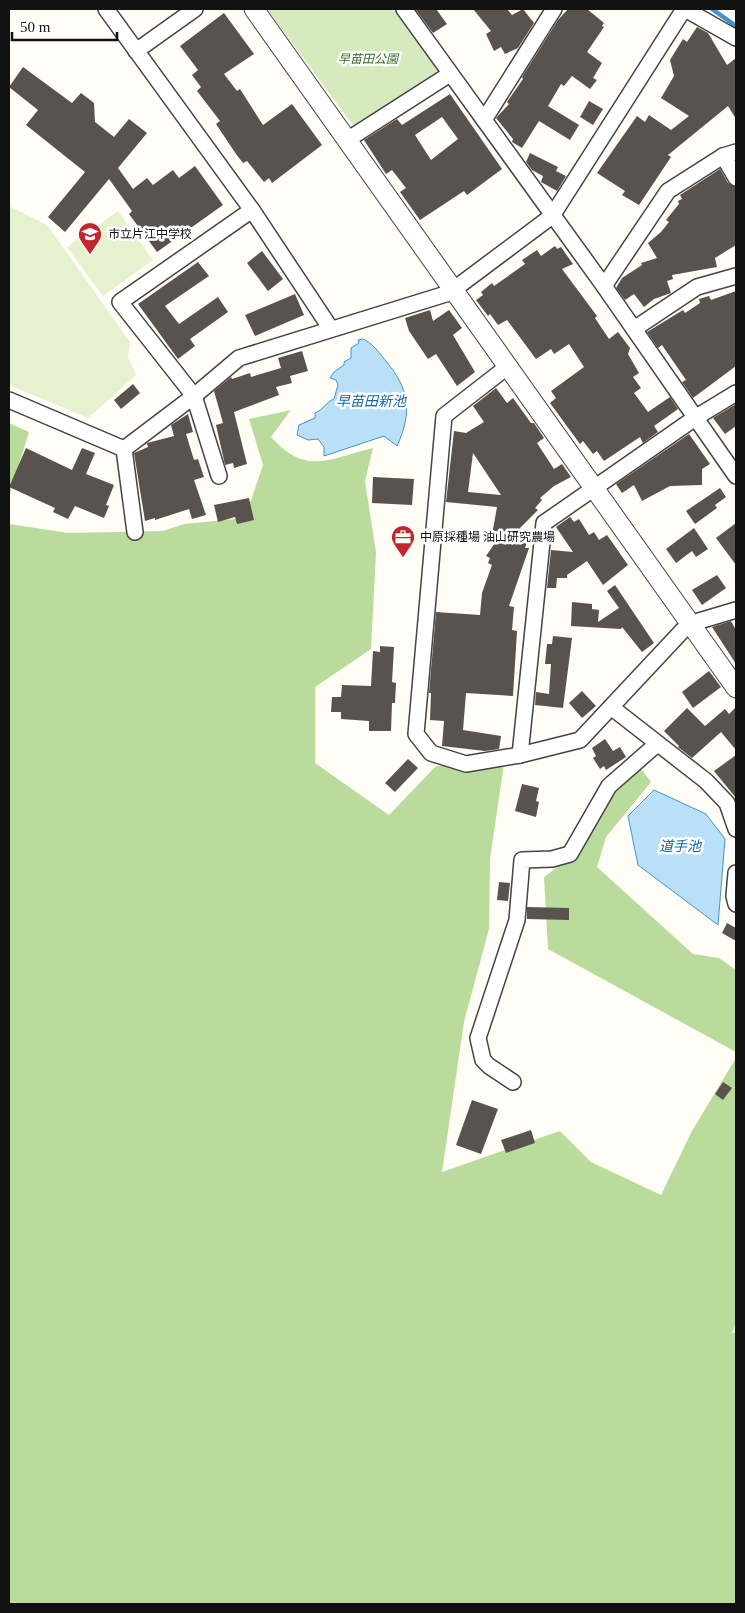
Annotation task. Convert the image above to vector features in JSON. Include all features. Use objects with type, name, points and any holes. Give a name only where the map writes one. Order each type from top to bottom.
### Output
[{"type":"street","points":[[106,9],[252,210],[327,323],[327,330]]},
{"type":"street","points":[[136,51],[195,9]]},
{"type":"street","points":[[254,9],[736,688]]},
{"type":"street","points":[[404,9],[604,286],[736,476]]},
{"type":"street","points":[[124,449],[194,396],[239,358],[449,293],[552,216],[684,9],[736,38]]},
{"type":"street","points":[[484,120],[547,12]]},
{"type":"street","points":[[347,140],[450,74]]},
{"type":"street","points":[[604,286],[668,191],[730,154],[736,178]]},
{"type":"street","points":[[219,476],[194,396],[120,302],[252,210]]},
{"type":"street","points":[[634,329],[697,286],[736,276]]},
{"type":"street","points":[[507,367],[444,416],[416,734],[432,753],[466,764],[520,755],[580,740],[683,630],[699,621],[736,610]]},
{"type":"street","points":[[520,755],[544,523],[695,418],[736,392]]},
{"type":"street","points":[[9,400],[124,449]]},
{"type":"street","points":[[124,449],[136,532]]},
{"type":"street","points":[[611,707],[706,781],[728,803],[736,829]]},
{"type":"street","points":[[513,1082],[489,1066],[484,1060],[478,1038],[518,920],[522,860],[552,859],[570,854],[609,786],[657,744]]},
{"type":"street","points":[[736,873],[734,896],[736,904]]},
{"type":"green space","name":"早苗田公園","points":[[267,9],[396,9],[439,70],[355,128]]},
{"type":"green space","points":[[9,206],[47,225],[130,342],[128,357],[136,375],[88,418],[9,385]]},
{"type":"green space","points":[[118,211],[153,260],[103,296],[67,247]]},
{"type":"green space","points":[[291,410],[271,437],[295,457],[307,461],[330,460],[373,448],[365,481],[376,552],[371,649],[315,687],[315,763],[389,815],[436,766],[504,764],[490,859],[489,929],[464,1022],[442,1172],[560,1131],[591,1162],[661,1195],[692,1131],[736,1058],[736,1322],[732,1333],[736,1333],[736,1604],[9,1604],[9,524],[68,533],[163,531],[184,524],[245,518],[263,465],[249,419]]},
{"type":"green space","points":[[9,423],[29,432],[9,497]]},
{"type":"green space","points":[[641,769],[651,782],[606,837],[597,867],[693,954],[719,958],[736,970],[736,1052],[548,949],[544,877],[576,853],[610,796],[621,782]]},
{"type":"water","name":"早苗田新池","points":[[363,339],[373,345],[393,370],[404,390],[407,411],[402,433],[397,446],[384,436],[324,456],[324,447],[318,439],[308,440],[297,435],[299,425],[315,418],[315,413],[334,399],[338,385],[336,380],[330,378],[334,372],[344,365],[344,362],[351,358],[351,348],[359,343],[358,340]]},
{"type":"water","name":"道手池","points":[[654,790],[706,814],[725,839],[718,925],[638,865],[628,816]]},
{"type":"building","points":[[415,9],[436,9],[447,24],[433,33]]},
{"type":"building","points":[[473,9],[507,9],[512,15],[523,9],[534,23],[518,48],[505,54],[501,47],[494,51],[486,34],[491,31]]},
{"type":"building","points":[[568,9],[587,9],[604,23],[602,26],[604,27],[587,52],[602,63],[593,78],[597,80],[590,89],[572,76],[564,86],[561,84],[548,106],[579,125],[570,140],[539,121],[522,148],[512,142],[513,139],[496,118],[509,104],[507,102],[523,79],[522,77],[558,20]]},
{"type":"building","points":[[224,13],[254,54],[224,74],[237,91],[240,89],[263,125],[292,104],[322,145],[272,183],[269,178],[264,182],[247,161],[243,163],[236,154],[216,124],[220,121],[197,91],[201,87],[192,75],[198,70],[180,46]]},
{"type":"building","points":[[697,27],[708,33],[727,65],[736,58],[736,119],[728,106],[668,155],[671,157],[639,205],[622,195],[625,191],[597,173],[637,116],[645,122],[649,115],[671,130],[689,116],[661,98],[674,76],[670,60],[683,39],[687,42]]},
{"type":"building","points":[[23,67],[72,103],[81,93],[94,103],[95,122],[114,137],[129,119],[147,133],[118,168],[133,189],[147,178],[153,185],[173,170],[179,178],[195,166],[223,205],[157,252],[129,214],[132,211],[109,179],[65,232],[48,217],[85,172],[26,125],[38,110],[9,87]]},
{"type":"building","points":[[450,94],[502,169],[467,195],[464,191],[420,220],[400,192],[406,188],[392,170],[386,174],[364,140],[397,119],[402,125]],"holes":[[[442,117],[458,139],[431,160],[415,135]]]},
{"type":"building","points":[[589,101],[603,109],[593,125],[580,117]]},
{"type":"building","points":[[530,153],[558,167],[556,171],[566,176],[557,191],[541,182],[543,176],[532,170],[526,162]]},
{"type":"building","points":[[720,169],[728,183],[736,187],[736,245],[715,258],[717,267],[672,275],[673,279],[667,281],[671,293],[654,299],[644,307],[634,294],[625,300],[616,288],[622,278],[642,265],[641,263],[657,258],[648,243],[669,222],[666,220],[679,204],[678,201],[682,199],[680,195]]},
{"type":"building","points":[[555,246],[557,249],[561,247],[573,264],[562,269],[597,316],[595,318],[609,339],[618,332],[630,348],[628,354],[639,373],[633,377],[641,388],[634,393],[648,412],[670,397],[678,409],[654,426],[658,432],[643,443],[640,437],[604,461],[597,451],[593,454],[583,441],[580,444],[550,403],[556,398],[551,391],[584,367],[569,344],[554,354],[551,349],[536,359],[507,320],[498,325],[490,314],[488,316],[476,300],[483,295],[481,292],[492,283],[494,286],[525,264],[522,260],[537,250],[541,256]]},
{"type":"building","points":[[262,251],[283,279],[268,291],[247,263]]},
{"type":"building","points":[[198,262],[209,276],[165,306],[179,324],[218,297],[228,312],[190,339],[195,346],[178,359],[138,304]]},
{"type":"building","points":[[736,291],[736,366],[693,398],[682,382],[686,380],[662,345],[658,348],[647,332],[683,310],[685,313],[700,303],[699,299],[709,296],[711,300]]},
{"type":"building","points":[[295,294],[304,315],[255,336],[245,315]]},
{"type":"building","points":[[430,310],[433,321],[449,310],[462,328],[453,335],[475,372],[457,386],[436,354],[428,359],[409,331],[405,318]]},
{"type":"building","points":[[302,351],[308,371],[290,376],[292,383],[276,387],[279,395],[234,412],[247,464],[234,468],[233,463],[225,465],[216,425],[223,423],[214,391],[231,377],[232,379],[250,373],[251,377],[281,368],[278,358]]},
{"type":"building","points":[[133,384],[140,393],[121,409],[114,400]]},
{"type":"building","points":[[496,388],[507,403],[513,398],[544,438],[537,443],[554,469],[562,464],[571,477],[554,486],[540,498],[542,500],[535,508],[538,510],[516,532],[529,537],[525,548],[529,548],[509,606],[514,607],[512,630],[517,631],[513,696],[466,693],[463,730],[501,736],[499,749],[485,751],[442,746],[444,721],[430,720],[431,693],[429,693],[436,612],[480,615],[482,593],[492,565],[488,563],[490,558],[486,556],[499,537],[492,535],[497,507],[446,502],[454,431],[466,433],[484,422],[473,406]],"holes":[[[473,453],[501,495],[468,492]]]},
{"type":"building","points":[[736,404],[736,426],[725,434],[713,418]]},
{"type":"building","points":[[188,414],[193,432],[186,434],[194,460],[198,459],[204,477],[194,480],[206,515],[192,519],[189,509],[155,520],[155,518],[145,521],[134,453],[148,447],[147,443],[174,436],[171,425]]},
{"type":"building","points":[[689,434],[710,464],[702,469],[702,485],[670,486],[642,501],[634,485],[622,493],[616,484]]},
{"type":"building","points":[[26,448],[72,470],[82,448],[95,453],[86,474],[114,485],[106,505],[109,506],[104,518],[75,506],[68,519],[53,512],[55,508],[9,487]]},
{"type":"building","points":[[373,477],[414,479],[412,505],[372,503]]},
{"type":"building","points":[[720,488],[726,497],[715,505],[717,508],[695,524],[686,511]]},
{"type":"building","points":[[249,498],[254,520],[237,524],[235,517],[218,522],[214,505]]},
{"type":"building","points":[[570,517],[574,522],[579,519],[589,535],[594,532],[599,540],[607,535],[628,565],[603,585],[587,561],[567,575],[567,578],[557,578],[556,588],[547,588],[551,550],[573,552],[556,527]]},
{"type":"building","points":[[736,523],[736,565],[716,538]]},
{"type":"building","points":[[694,528],[708,549],[696,557],[692,551],[676,563],[666,549]]},
{"type":"building","points":[[717,575],[726,588],[702,605],[692,590]]},
{"type":"building","points":[[615,585],[654,643],[642,652],[622,627],[621,629],[571,626],[572,602],[592,604],[592,609],[599,610],[598,622],[619,608],[607,591]]},
{"type":"building","points":[[731,621],[736,630],[736,664],[712,627]]},
{"type":"building","points":[[553,636],[572,638],[563,708],[535,705],[536,692],[549,694],[551,664],[545,664],[547,644],[552,644]]},
{"type":"building","points":[[380,646],[394,647],[392,682],[396,683],[395,703],[392,703],[391,731],[369,731],[369,721],[341,719],[341,712],[331,712],[332,697],[341,697],[342,685],[371,686],[373,651],[380,652]]},
{"type":"building","points":[[709,671],[721,687],[693,708],[682,692]]},
{"type":"building","points":[[582,691],[596,706],[582,718],[569,703]]},
{"type":"building","points":[[736,707],[736,750],[721,732],[692,758],[678,747],[664,731],[687,708],[705,726],[725,709],[729,714]]},
{"type":"building","points":[[605,739],[613,751],[620,747],[626,757],[606,770],[604,766],[600,769],[593,758],[596,756],[592,748]]},
{"type":"building","points":[[736,755],[736,798],[714,771]]},
{"type":"building","points":[[408,759],[418,768],[395,792],[385,783]]},
{"type":"building","points":[[522,784],[539,788],[536,801],[539,802],[536,817],[515,811]]},
{"type":"building","points":[[499,882],[510,883],[508,901],[497,900]]},
{"type":"building","points":[[527,907],[569,908],[569,920],[527,919]]},
{"type":"building","points":[[727,923],[736,928],[736,941],[722,933]]},
{"type":"building","points":[[723,1082],[732,1088],[723,1100],[715,1094]]},
{"type":"building","points":[[472,1100],[498,1109],[481,1154],[456,1145]]},
{"type":"building","points":[[531,1130],[535,1143],[506,1153],[501,1140]]},
{"type":"waterway","points":[[712,9],[736,26]]},
{"type":"place","name":"市立片江中学校","points":[[90,255]]},
{"type":"place","name":"中原採種場 油山研究農場","points":[[403,558]]}]
